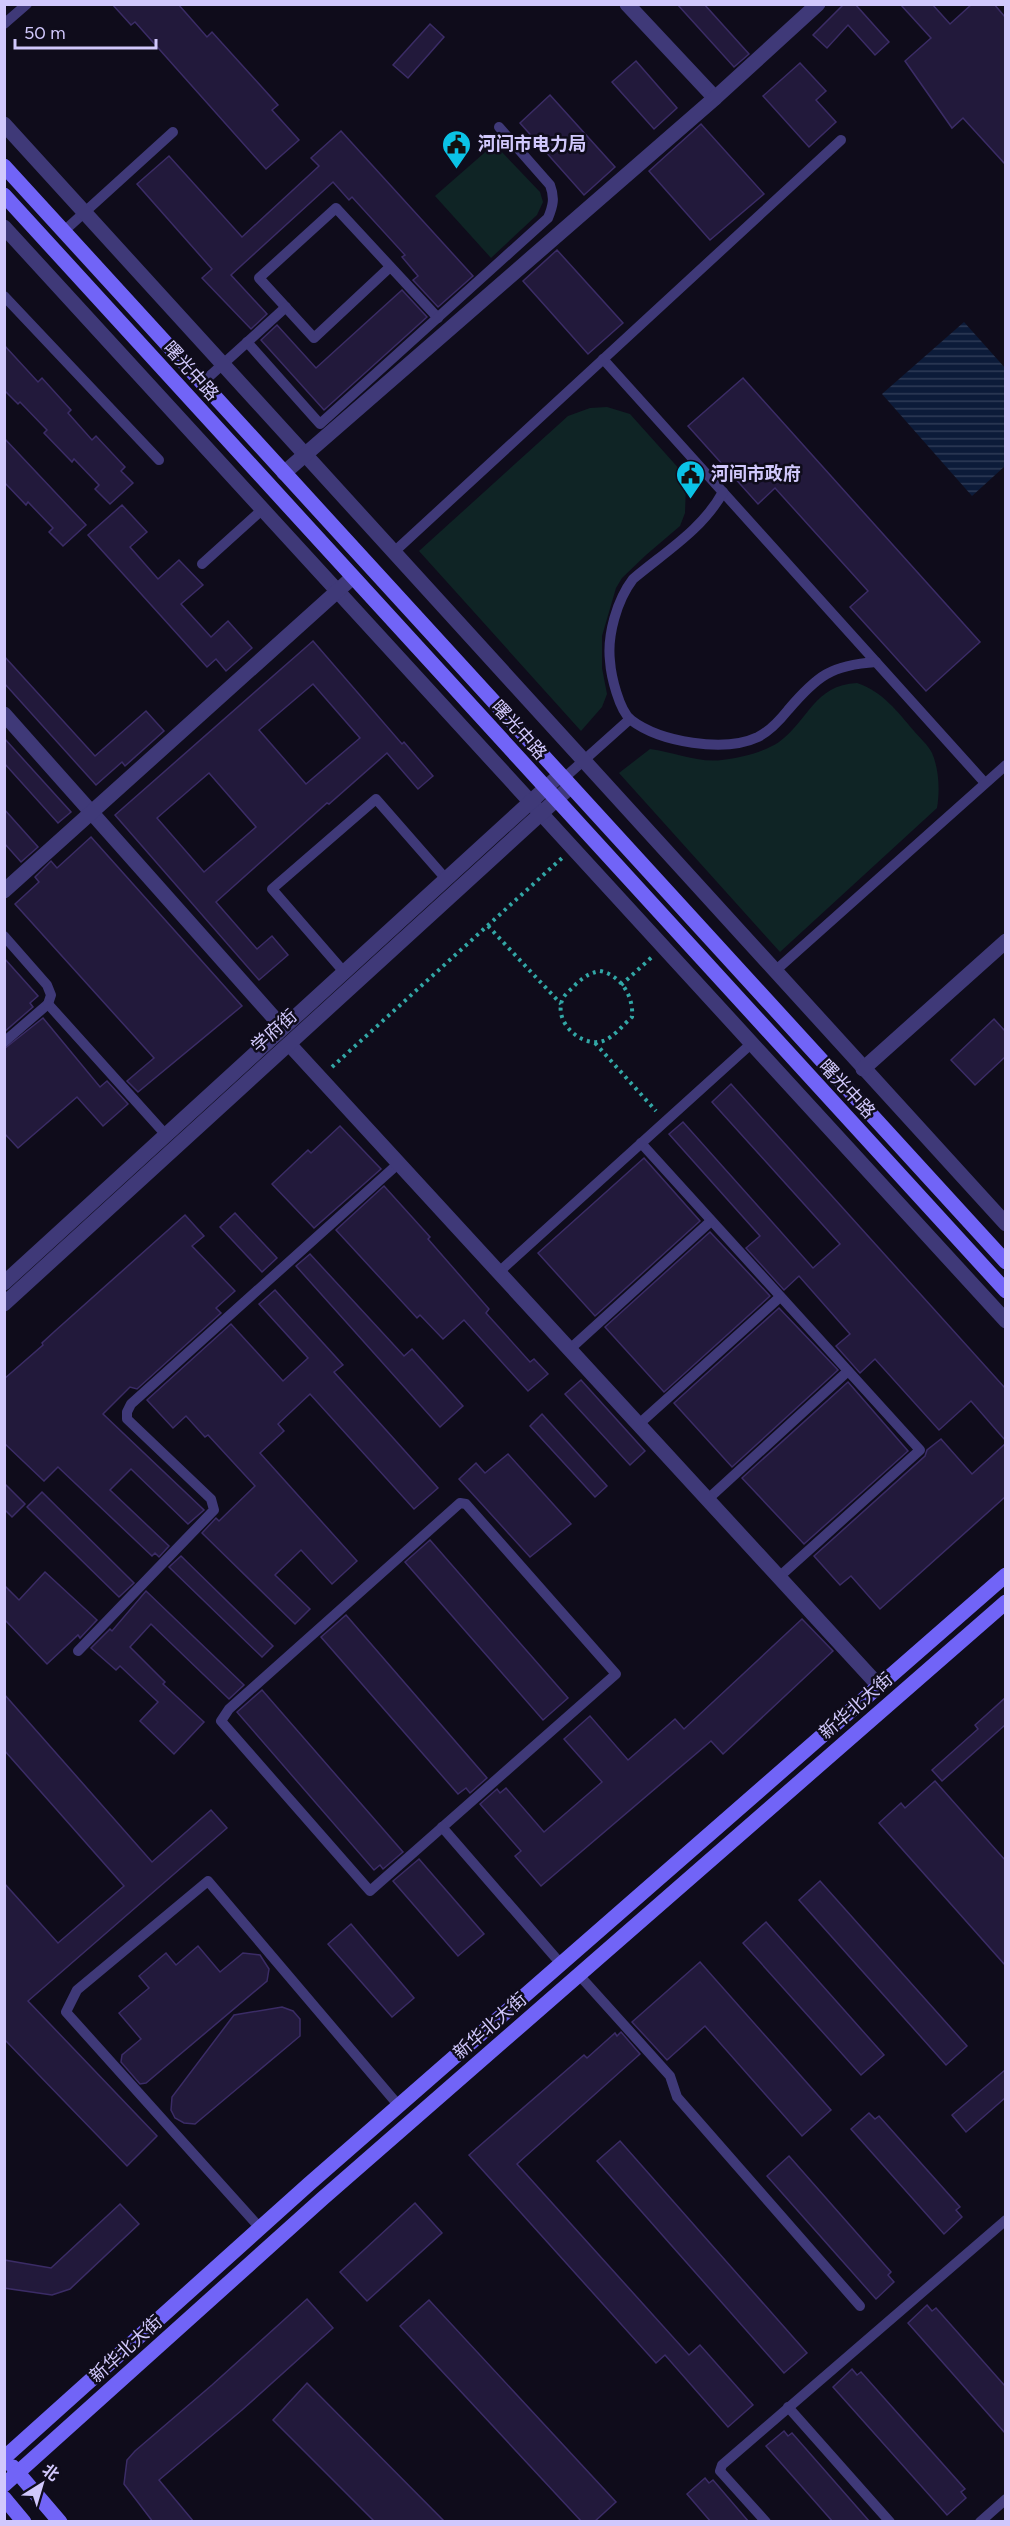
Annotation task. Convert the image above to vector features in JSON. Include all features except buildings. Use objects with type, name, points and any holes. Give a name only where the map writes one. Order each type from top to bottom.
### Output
[{"type":"main road","name":"曙光中路","points":[[4,166],[564,780],[1004,1256]]},
{"type":"main road","name":"曙光中路","points":[[4,195],[1005,1291]]},
{"type":"main road","name":"新华北大街","points":[[5,2458],[260,2228],[1005,1575]]},
{"type":"main road","name":"新华北大街","points":[[4,2485],[322,2199],[1005,1602]]},
{"type":"main road","points":[[5,2458],[60,2522]]},
{"type":"main road","points":[[4,2498],[24,2522]]},
{"type":"street","points":[[627,4],[715,98]]},
{"type":"street","points":[[284,473],[715,98],[818,4]]},
{"type":"street","points":[[4,124],[1005,1224]]},
{"type":"street","points":[[4,227],[1005,1321]]},
{"type":"street","points":[[4,891],[353,577]]},
{"type":"street","points":[[4,714],[283,1028]]},
{"type":"street","name":"学府街","points":[[4,1304],[289,1044],[564,780]]},
{"type":"street","name":"学府街","points":[[4,1283],[446,879],[536,807]]},
{"type":"street","points":[[863,1069],[1005,941]]},
{"type":"street","points":[[289,1044],[879,1686]]},
{"type":"lane","points":[[4,24],[27,4]]},
{"type":"lane","points":[[247,342],[320,424],[548,218],[554,194],[550,185],[499,127]]},
{"type":"lane","points":[[64,231],[173,132]]},
{"type":"lane","points":[[394,552],[841,140]]},
{"type":"lane","points":[[390,267],[314,338],[259,278],[336,208],[438,318]]},
{"type":"lane","points":[[4,296],[159,460]]},
{"type":"lane","points":[[202,382],[286,307]]},
{"type":"lane","points":[[603,359],[985,783]]},
{"type":"lane","points":[[723,492],[714,509],[633,579],[626,589],[614,625],[609,655],[615,690],[630,719],[668,738],[698,744],[730,744],[758,737],[826,673],[849,664],[876,662]]},
{"type":"lane","points":[[202,564],[263,509]]},
{"type":"lane","points":[[564,780],[630,719]]},
{"type":"lane","points":[[776,971],[1005,765]]},
{"type":"lane","points":[[345,972],[272,889],[376,799],[446,879]]},
{"type":"lane","points":[[4,936],[48,985],[51,995],[48,1004],[4,1042]]},
{"type":"lane","points":[[48,1004],[166,1135]]},
{"type":"lane","points":[[499,1272],[752,1043]]},
{"type":"lane","points":[[641,1143],[920,1450],[779,1577]]},
{"type":"lane","points":[[78,1651],[214,1510],[211,1499],[127,1419],[127,1412],[131,1404],[399,1163]]},
{"type":"lane","points":[[570,1349],[711,1221]]},
{"type":"lane","points":[[639,1424],[780,1297]]},
{"type":"lane","points":[[708,1498],[848,1371]]},
{"type":"lane","points":[[460,1503],[466,1504],[616,1674],[442,1827],[370,1891],[221,1721],[230,1709],[460,1503]]},
{"type":"lane","points":[[442,1827],[561,1964]]},
{"type":"lane","points":[[260,2228],[66,2012],[77,1990],[208,1881],[399,2106]]},
{"type":"lane","points":[[579,1975],[670,2076],[677,2097],[860,2306]]},
{"type":"lane","points":[[766,2522],[720,2471],[722,2465],[1005,2220]]},
{"type":"lane","points":[[788,2408],[890,2522]]},
{"type":"lane","points":[[980,2522],[1005,2499]]},
{"type":"path","points":[[321,1077],[573,848]]},
{"type":"path","points":[[488,926],[561,1005]]},
{"type":"path","points":[[621,985],[663,946]]},
{"type":"path","points":[[592,973],[609,973],[621,985],[633,1005],[632,1017],[608,1039],[594,1042],[579,1038],[565,1024],[561,1015],[564,996],[585,976],[592,973]]},
{"type":"path","points":[[594,1042],[666,1121]]},
{"type":"green space","points":[[491,147],[498,148],[540,192],[543,202],[537,215],[491,258],[435,196]]},
{"type":"green space","points":[[607,407],[630,414],[682,472],[686,485],[685,513],[680,526],[622,578],[616,588],[602,636],[602,668],[607,694],[602,707],[581,731],[419,551],[568,416],[590,408]]},
{"type":"green space","points":[[857,683],[874,691],[889,703],[930,750],[939,787],[937,808],[780,952],[619,773],[650,749],[713,761],[759,752],[779,742],[821,697],[843,685]]},
{"type":"water","points":[[964,322],[1006,369],[1005,466],[972,496],[882,394]]},
{"type":"place","name":"河间市电力局","points":[[457,170]]},
{"type":"place","name":"河间市政府","points":[[690,500]]}]
